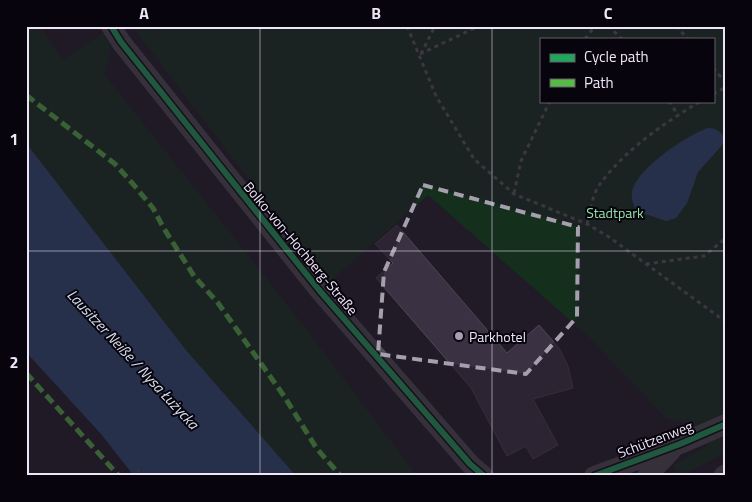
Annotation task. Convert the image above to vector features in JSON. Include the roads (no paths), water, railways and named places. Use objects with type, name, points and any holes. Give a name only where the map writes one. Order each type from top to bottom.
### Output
[{"type":"street","name":"Bolko-von-Hochberg-Straße","points":[[111,26],[236,188],[324,296],[470,464],[484,476]]},
{"type":"street","name":"Schützenweg","points":[[594,476],[680,444],[726,424]]},
{"type":"street","name":"Schützenweg","points":[[647,476],[680,444]]},
{"type":"water","points":[[708,128],[718,131],[725,139],[723,144],[698,172],[687,203],[676,218],[666,221],[637,211],[632,193],[635,184],[642,174],[676,145]]},
{"type":"water","name":"Lausitzer Neiße / Nysa Łużycka","points":[[26,143],[185,349],[296,476],[134,476],[101,434],[26,352]]},
{"type":"place","name":"Parkhotel","points":[[459,336]]},
{"type":"park label","name":"Stadtpark","points":[[615,212]]}]
